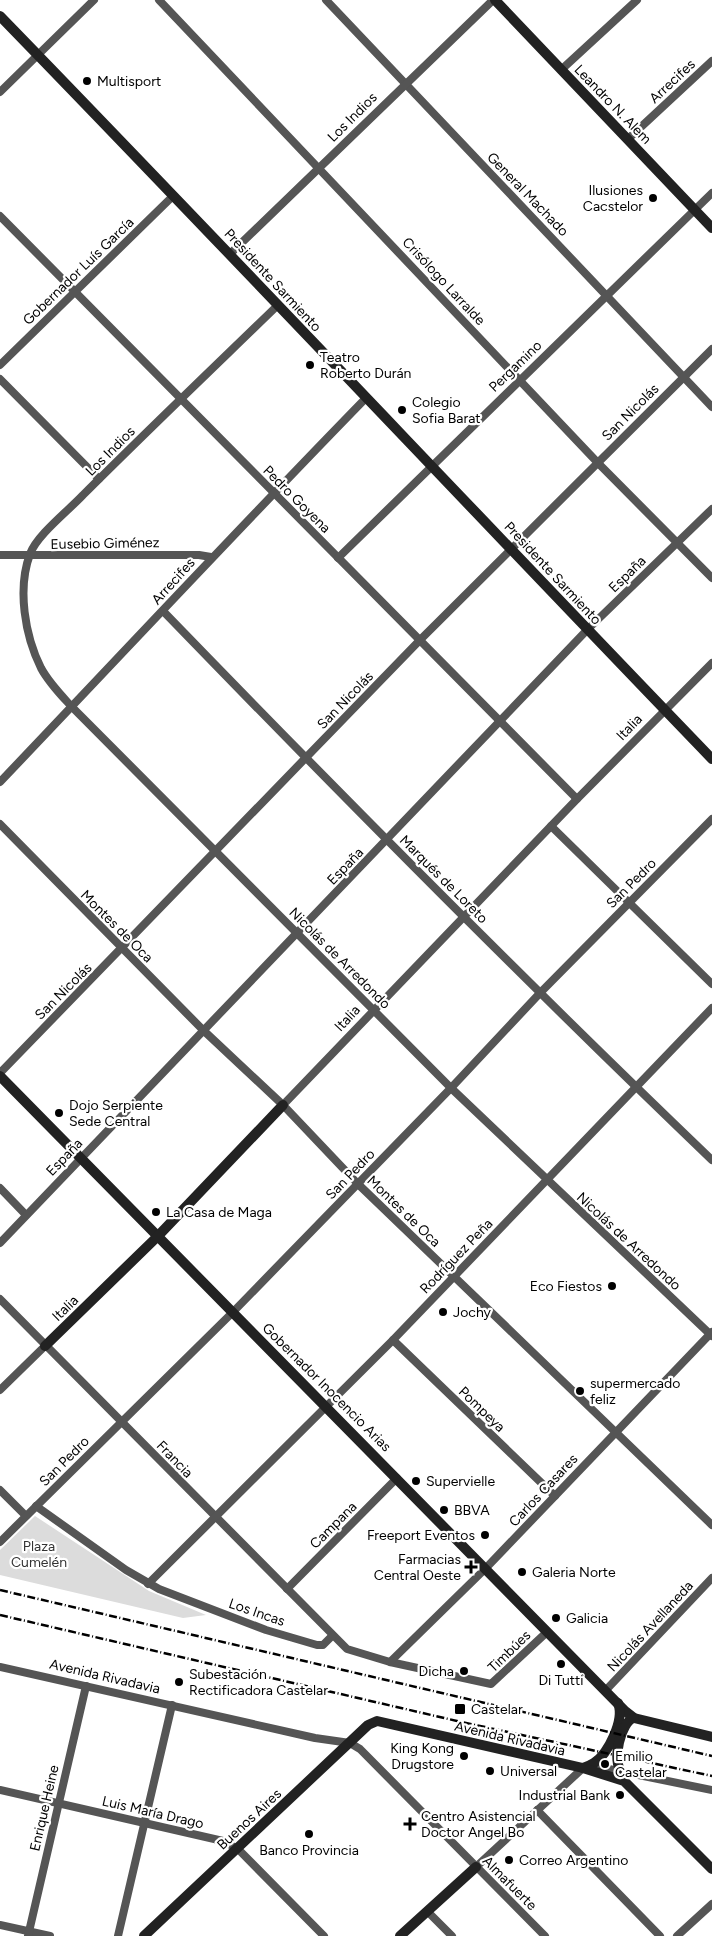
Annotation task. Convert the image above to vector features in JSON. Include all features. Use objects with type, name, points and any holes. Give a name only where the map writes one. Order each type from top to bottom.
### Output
[{"type":"street","points":[[0,92],[94,0]]},
{"type":"street","name":"Crisólogo Larralde","points":[[158,0],[319,167],[598,463],[712,578]]},
{"type":"street","name":"General Machado","points":[[326,0],[712,406]]},
{"type":"street","name":"Los Indios","points":[[230,254],[405,83],[494,0]]},
{"type":"street","name":"Leandro N. Alem","points":[[494,0],[712,228]]},
{"type":"street","points":[[562,70],[637,0]]},
{"type":"street","name":"Presidente Sarmiento","points":[[0,16],[230,254],[712,760]]},
{"type":"street","name":"Arrecifes","points":[[628,139],[712,61]]},
{"type":"street","name":"Pergamino","points":[[338,558],[606,294],[712,193]]},
{"type":"street","name":"Gobernador Luís García","points":[[0,365],[173,196]]},
{"type":"street","name":"Pedro Goyena","points":[[0,216],[73,292],[577,799]]},
{"type":"street","name":"Los Indios","points":[[29,556],[37,542],[99,479],[278,305]]},
{"type":"street","name":"San Nicolás","points":[[0,1074],[420,640],[712,349]]},
{"type":"street","points":[[0,379],[99,479]]},
{"type":"street","name":"Arrecifes","points":[[0,782],[211,558],[366,398]]},
{"type":"street","name":"España","points":[[0,1243],[587,630],[712,509]]},
{"type":"street","name":"Eusebio Giménez","points":[[0,555],[199,555],[211,558]]},
{"type":"street","name":"Nicolás de Arredondo","points":[[29,556],[24,594],[30,638],[42,670],[72,707],[451,1088],[546,1180],[711,1334]]},
{"type":"street","name":"Marqués de Loreto","points":[[163,611],[306,759],[540,993],[712,1160]]},
{"type":"street","name":"Italia","points":[[0,1390],[158,1236],[577,799],[712,663]]},
{"type":"street","name":"San Pedro","points":[[0,1542],[233,1312],[451,1088],[540,993],[712,819]]},
{"type":"street","name":"Montes de Oca","points":[[0,824],[122,949],[283,1105],[358,1184],[712,1525]]},
{"type":"street","points":[[551,826],[712,984]]},
{"type":"street","name":"Rodríguez Peña","points":[[148,1584],[455,1277],[712,1008]]},
{"type":"street","name":"Gobernador Inocencio Arias","points":[[0,1074],[546,1632],[634,1718]]},
{"type":"street","points":[[0,1188],[26,1215]]},
{"type":"street","name":"Francia","points":[[0,1299],[332,1636]]},
{"type":"street","name":"Carlos Casares","points":[[390,1662],[485,1569],[711,1334]]},
{"type":"street","name":"Pompeya","points":[[393,1340],[555,1496]]},
{"type":"street","name":"Campana","points":[[287,1589],[397,1478]]},
{"type":"street","points":[[0,1490],[26,1516]]},
{"type":"street","name":"Los Incas","points":[[36,1506],[148,1584],[266,1630],[317,1644],[323,1644],[332,1636]]},
{"type":"street","name":"Nicolás Avellaneda","points":[[606,1690],[712,1578]]},
{"type":"street","name":"Timbúes","points":[[390,1662],[486,1684],[495,1682],[546,1632]]},
{"type":"street","points":[[332,1636],[342,1645],[356,1653],[390,1662]]},
{"type":"street","name":"Avenida Rivadavia","points":[[0,1667],[335,1742],[350,1743]]},
{"type":"street","name":"Enrique Heine","points":[[29,1934],[86,1686]]},
{"type":"street","points":[[400,1936],[583,1768],[595,1763],[607,1747],[619,1720],[618,1703]]},
{"type":"street","points":[[118,1936],[172,1705]]},
{"type":"street","points":[[712,1737],[634,1718],[626,1722],[618,1748],[617,1765],[623,1776],[712,1869]]},
{"type":"street","name":"Avenida Rivadavia","points":[[373,1722],[583,1768],[712,1790]]},
{"type":"street","name":"Buenos Aires","points":[[144,1936],[373,1722]]},
{"type":"street","name":"Almafuerte","points":[[350,1743],[360,1750],[545,1936]]},
{"type":"street","name":"Luis María Drago","points":[[0,1790],[224,1841],[238,1849],[324,1936]]},
{"type":"street","points":[[537,1810],[660,1936]]},
{"type":"street","points":[[677,1936],[712,1904]]},
{"type":"street","points":[[427,1911],[452,1936]]},
{"type":"street","points":[[0,1925],[29,1934],[50,1936]]},
{"type":"green space","name":"Plaza Cumelén","points":[[35,1516],[149,1591],[206,1615],[183,1618],[0,1575],[0,1550]]},
{"type":"railway","points":[[0,1590],[712,1756]]},
{"type":"railway","points":[[0,1615],[457,1721],[712,1776]]},
{"type":"place","name":"Multisport","points":[[87,81]]},
{"type":"place","name":"Ilusiones Cacstelor","points":[[653,198]]},
{"type":"place","name":"Teatro Roberto Durán","points":[[310,365]]},
{"type":"place","name":"Colegio Sofia Barat","points":[[402,410]]},
{"type":"place","name":"Dojo Serpiente Sede Central","points":[[59,1113]]},
{"type":"place","name":"La Casa de Maga","points":[[156,1212]]},
{"type":"place","name":"Eco Fiestos","points":[[612,1286]]},
{"type":"place","name":"Jochy","points":[[443,1312]]},
{"type":"place","name":"supermercado feliz","points":[[580,1391]]},
{"type":"place","name":"Supervielle","points":[[416,1481]]},
{"type":"place","name":"BBVA","points":[[444,1510]]},
{"type":"place","name":"Freeport Eventos","points":[[485,1535]]},
{"type":"place","name":"Farmacias Central Oeste","points":[[471,1567]]},
{"type":"place","name":"Galeria Norte","points":[[522,1572]]},
{"type":"place","name":"Galicia","points":[[556,1618]]},
{"type":"place","name":"Di Tutti","points":[[561,1664]]},
{"type":"place","name":"Dicha","points":[[464,1671]]},
{"type":"place","name":"Subestación Rectificadora Castelar","points":[[179,1682]]},
{"type":"place","name":"Castelar","points":[[460,1709]]},
{"type":"place","name":"King Kong Drugstore","points":[[464,1756]]},
{"type":"place","name":"Emilio Castelar","points":[[605,1764]]},
{"type":"place","name":"Universal","points":[[490,1771]]},
{"type":"place","name":"Industrial Bank","points":[[620,1795]]},
{"type":"place","name":"Centro Asistencial Doctor Angel Bo","points":[[410,1824]]},
{"type":"place","name":"Banco Provincia","points":[[309,1834]]},
{"type":"place","name":"Correo Argentino","points":[[509,1860]]}]
